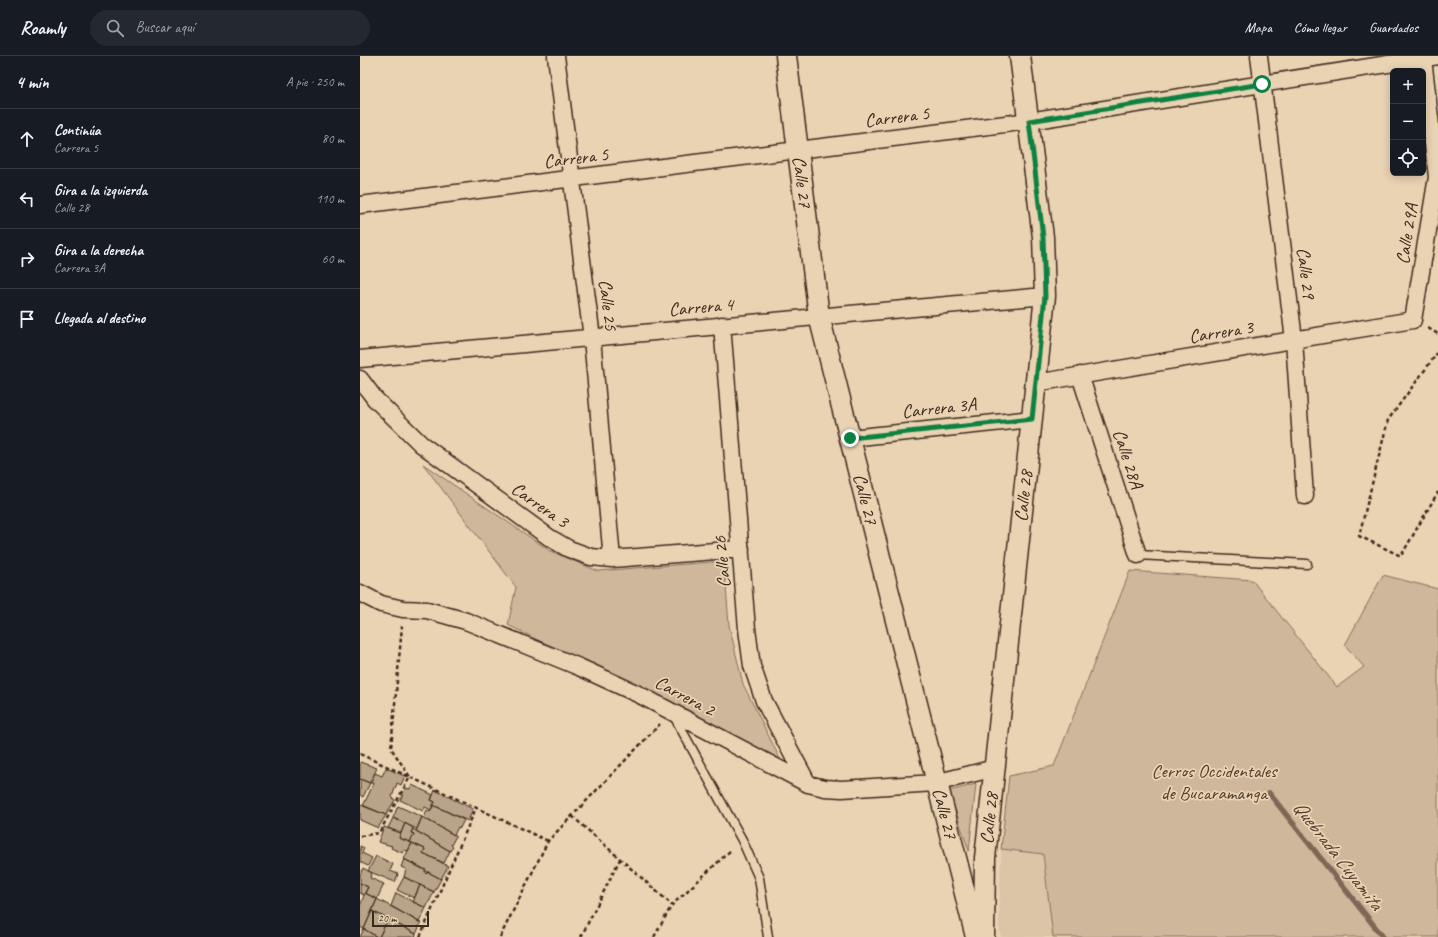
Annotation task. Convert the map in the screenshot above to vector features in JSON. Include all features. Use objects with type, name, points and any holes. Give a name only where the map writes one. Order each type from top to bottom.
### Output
[{"type":"street","name":"Calle 25","points":[[556,56],[592,338],[612,559]]},
{"type":"street","name":"Calle 27","points":[[786,56],[819,316],[976,937]]},
{"type":"street","name":"Calle 28","points":[[984,937],[985,858],[1045,296],[1043,237],[1020,56]]},
{"type":"street","name":"Calle 29","points":[[1259,56],[1294,340],[1305,496]]},
{"type":"street","name":"Carrera 5","points":[[360,206],[1029,121],[1430,58]]},
{"type":"street","name":"Calle 29A","points":[[1413,320],[1437,177],[1430,58]]},
{"type":"street","name":"Carrera 4","points":[[360,359],[1045,296]]},
{"type":"street","name":"Carrera 3","points":[[1036,383],[1413,320]]},
{"type":"street","name":"Calle 26","points":[[722,325],[747,629],[752,666],[764,701],[808,784]]},
{"type":"street","name":"Calle 28A","points":[[1080,375],[1138,556]]},
{"type":"street","name":"Carrera 3","points":[[360,379],[374,399],[420,444],[550,538],[569,549],[591,557],[612,559],[741,548]]},
{"type":"street","name":"Carrera 3A","points":[[850,438],[1032,419]]},
{"type":"street","name":"Carrera 2","points":[[360,593],[381,604],[403,609],[427,610],[466,621],[579,667],[640,695],[808,784],[825,788],[842,789],[936,783],[995,768]]},
{"type":"lane","points":[[1138,556],[1307,564]]},
{"type":"lane","points":[[672,712],[742,840],[759,878],[768,937]]},
{"type":"path","points":[[1438,352],[1388,420],[1360,536],[1401,556],[1438,492]]},
{"type":"path","points":[[403,609],[391,748],[410,776]]},
{"type":"path","points":[[500,937],[548,841],[672,712]]},
{"type":"path","points":[[360,754],[548,841]]},
{"type":"path","points":[[360,836],[379,833],[410,776]]},
{"type":"path","points":[[420,937],[476,808]]},
{"type":"path","points":[[572,816],[672,905]]},
{"type":"path","points":[[654,937],[672,905],[742,840]]},
{"type":"path","points":[[581,937],[620,859]]},
{"type":"shaded area","points":[[1001,849],[1043,854],[1053,937],[1001,937],[999,926]]},
{"type":"green space","points":[[423,464],[550,551],[598,571],[724,561],[729,625],[743,684],[782,763],[508,625],[516,587]]},
{"type":"green space","name":"Cerros Occidentales de Bucaramanga","points":[[1130,571],[1252,580],[1337,687],[1364,667],[1345,645],[1383,575],[1438,589],[1438,937],[1053,937],[1043,854],[1001,849],[1009,776],[1054,766]]},
{"type":"green space","points":[[976,784],[969,851],[949,791]]},
{"type":"building","points":[[360,762],[377,768],[370,783],[360,779]]},
{"type":"building","points":[[386,768],[405,776],[401,785],[397,783],[392,797],[395,800],[386,815],[363,806],[374,783],[370,783],[375,773],[382,776]]},
{"type":"building","points":[[360,779],[370,783],[363,797],[360,795]]},
{"type":"building","points":[[412,785],[433,795],[431,800],[435,802],[431,810],[425,807],[423,811],[400,800],[406,788],[410,789]]},
{"type":"building","points":[[435,790],[473,809],[468,821],[433,805],[435,802],[431,800]]},
{"type":"building","points":[[360,804],[386,815],[378,828],[360,820]]},
{"type":"building","points":[[433,805],[464,820],[454,835],[424,818],[427,810],[430,812]]},
{"type":"building","points":[[398,806],[422,817],[417,829],[393,818]]},
{"type":"building","points":[[422,817],[456,836],[451,845],[453,847],[450,851],[416,831]]},
{"type":"building","points":[[393,818],[405,823],[401,833],[388,828]]},
{"type":"building","points":[[405,823],[413,828],[411,833],[414,834],[410,842],[399,838]]},
{"type":"building","points":[[384,827],[401,833],[399,838],[412,843],[408,851],[405,850],[403,853],[391,848],[392,846],[378,842]]},
{"type":"building","points":[[413,829],[450,851],[444,863],[423,853],[425,849],[410,842],[414,834],[411,833]]},
{"type":"building","points":[[412,843],[425,849],[423,853],[448,866],[441,879],[404,859]]},
{"type":"building","points":[[360,846],[364,848],[362,853],[372,858],[368,866],[360,862]]},
{"type":"building","points":[[376,856],[393,864],[390,871],[398,874],[395,882],[368,871]]},
{"type":"building","points":[[404,859],[426,870],[425,872],[427,874],[428,872],[441,879],[434,892],[404,877],[406,869],[401,867]]},
{"type":"building","points":[[363,868],[372,873],[370,878],[384,884],[377,899],[365,893],[368,887],[360,883],[360,875]]},
{"type":"building","points":[[404,877],[420,885],[414,898],[397,890]]},
{"type":"building","points":[[360,883],[368,887],[364,895],[360,893]]},
{"type":"building","points":[[420,885],[434,892],[426,908],[413,902]]},
{"type":"building","points":[[365,893],[377,899],[364,929],[360,927],[360,906]]},
{"type":"building","points":[[396,893],[426,908],[419,922],[391,906]]},
{"type":"building","points":[[377,899],[421,923],[416,934],[372,911]]},
{"type":"building","points":[[372,911],[388,919],[379,937],[364,929]]},
{"type":"building","points":[[388,919],[416,934],[415,937],[379,937]]},
{"type":"building","points":[[364,929],[377,937],[360,937]]},
{"type":"waterway","name":"Quebrada Cuyamita","points":[[1269,793],[1383,937]]},
{"type":"route","points":[[850,438],[1032,419],[1045,296],[1045,261],[1029,121],[1262,84]]}]
